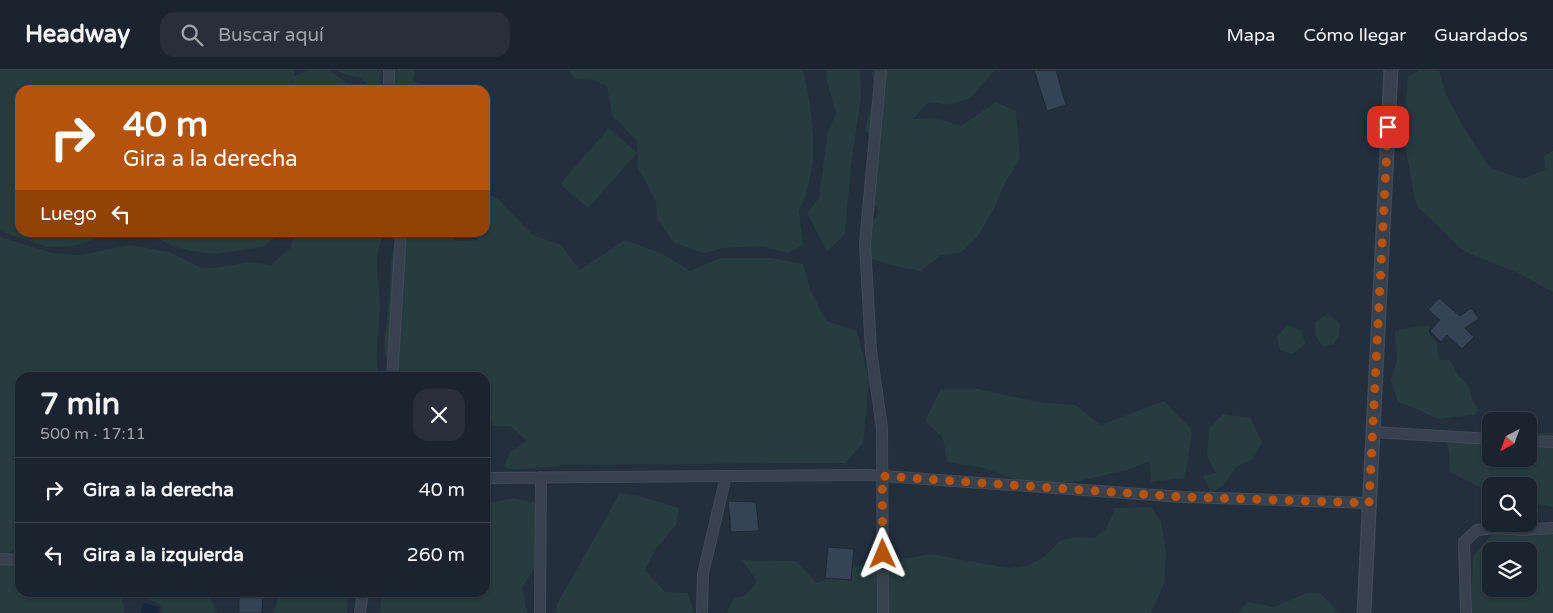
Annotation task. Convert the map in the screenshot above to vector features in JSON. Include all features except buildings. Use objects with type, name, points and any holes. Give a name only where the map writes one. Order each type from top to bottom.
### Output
[{"type":"street","points":[[389,70],[390,85]]},
{"type":"street","points":[[881,70],[865,244],[871,350],[882,428],[883,613]]},
{"type":"street","points":[[1364,613],[1391,70]]},
{"type":"street","points":[[392,372],[401,237]]},
{"type":"street","points":[[1373,432],[1482,438]]},
{"type":"street","points":[[1538,441],[1553,442]]},
{"type":"street","points":[[702,613],[703,574],[726,476]]},
{"type":"street","points":[[490,478],[882,476],[1183,497],[1369,503]]},
{"type":"street","points":[[540,613],[541,477]]},
{"type":"street","points":[[1466,613],[1464,542],[1477,530],[1494,528],[1524,530],[1553,528]]},
{"type":"street","points":[[0,559],[15,560]]},
{"type":"street","points":[[360,613],[362,597]]},
{"type":"green space","points":[[0,70],[295,70],[294,76],[310,70],[328,70],[350,85],[292,85],[293,79],[291,85],[15,85],[15,236],[0,231]]},
{"type":"green space","points":[[338,70],[381,70],[379,85],[370,85],[360,78],[341,73]]},
{"type":"green space","points":[[394,70],[415,70],[413,80],[422,85],[392,85]]},
{"type":"green space","points":[[569,70],[803,70],[810,103],[813,161],[807,193],[799,211],[803,245],[788,253],[762,246],[723,248],[704,253],[674,243],[657,219],[656,201],[638,168],[637,141],[612,115],[607,86],[588,79],[576,79]]},
{"type":"green space","points":[[827,70],[860,70],[861,98],[851,165],[845,234],[827,252],[807,213],[819,198],[828,131],[836,114],[826,77]]},
{"type":"green space","points":[[872,70],[995,70],[970,98],[950,105],[929,102],[913,119],[935,118],[961,126],[996,102],[1016,111],[1020,159],[1004,184],[995,207],[978,236],[960,253],[941,255],[921,271],[869,258],[869,225],[880,212],[866,195],[868,173],[880,145],[865,130],[875,91]]},
{"type":"green space","points":[[1420,70],[1439,71],[1446,94],[1464,128],[1490,168],[1523,179],[1545,170],[1544,156],[1553,151],[1553,292],[1518,273],[1470,254],[1460,248],[1418,207],[1415,200],[1403,134],[1408,77]]},
{"type":"green space","points":[[609,128],[637,153],[588,208],[560,184]]},
{"type":"green space","points":[[490,194],[499,200],[533,235],[561,245],[580,270],[625,240],[663,254],[690,271],[720,258],[772,258],[803,264],[810,289],[826,321],[857,331],[869,381],[863,443],[845,463],[562,465],[520,469],[504,466],[510,452],[527,441],[510,426],[493,426],[490,418],[490,372],[393,372],[389,365],[384,345],[391,260],[397,237],[452,237],[457,241],[478,240],[477,237],[490,237]]},
{"type":"green space","points":[[0,237],[53,253],[79,255],[130,245],[169,252],[199,267],[213,268],[251,262],[271,265],[290,248],[294,237],[382,237],[377,262],[380,298],[377,351],[378,372],[15,372],[15,549],[10,553],[15,554],[15,597],[121,597],[125,613],[0,613]]},
{"type":"green space","points":[[18,237],[103,237],[73,246],[48,247]]},
{"type":"green space","points":[[156,237],[276,237],[263,247],[215,254],[172,246]]},
{"type":"green space","points":[[1328,314],[1340,323],[1339,336],[1334,344],[1323,347],[1316,336],[1315,322]]},
{"type":"green space","points":[[1287,325],[1301,331],[1306,344],[1292,354],[1280,350],[1277,337]]},
{"type":"green space","points":[[1429,326],[1429,334],[1437,343],[1439,360],[1450,360],[1458,375],[1469,386],[1472,400],[1479,410],[1474,415],[1438,419],[1398,402],[1391,380],[1397,361],[1395,331]]},
{"type":"green space","points":[[941,389],[978,389],[1038,402],[1075,405],[1101,425],[1164,401],[1192,430],[1185,478],[1151,482],[1150,461],[1127,470],[1080,481],[1033,486],[984,468],[947,462],[943,438],[925,421]]},
{"type":"green space","points":[[1223,414],[1250,418],[1262,442],[1253,459],[1236,467],[1224,485],[1211,493],[1203,476],[1216,473],[1207,456],[1209,428]]},
{"type":"green space","points":[[1444,433],[1482,435],[1482,468],[1538,468],[1538,433],[1553,433],[1553,507],[1537,504],[1537,477],[1482,477],[1482,489],[1450,472],[1449,451]]},
{"type":"green space","points":[[620,493],[639,496],[679,508],[676,525],[656,549],[645,570],[665,592],[688,593],[694,613],[556,613],[557,604]]},
{"type":"green space","points":[[513,498],[539,503],[540,559],[522,588],[527,613],[380,613],[382,597],[490,597],[490,502]]},
{"type":"green space","points":[[1151,507],[1161,521],[1166,552],[1164,584],[1151,613],[726,613],[734,598],[746,595],[757,581],[742,560],[796,561],[817,583],[877,558],[911,558],[931,554],[1008,568],[1027,566],[1044,557],[1060,541],[1075,537],[1095,538],[1107,527],[1115,508]]},
{"type":"green space","points":[[1537,524],[1553,527],[1553,613],[1471,613],[1473,556],[1482,546],[1482,597],[1537,597],[1537,542],[1485,542],[1494,532],[1537,532]]},
{"type":"green space","points":[[1319,592],[1339,613],[1237,613],[1248,602],[1274,607],[1307,593]]},
{"type":"green space","points":[[142,597],[210,597],[217,613],[163,613],[160,605]]},
{"type":"green space","points":[[278,597],[347,597],[348,599],[347,613],[273,613]]},
{"type":"water","points":[[143,603],[160,607],[158,613],[141,613]]},
{"type":"route","points":[[883,554],[882,476],[1183,497],[1369,503],[1388,127]]}]
